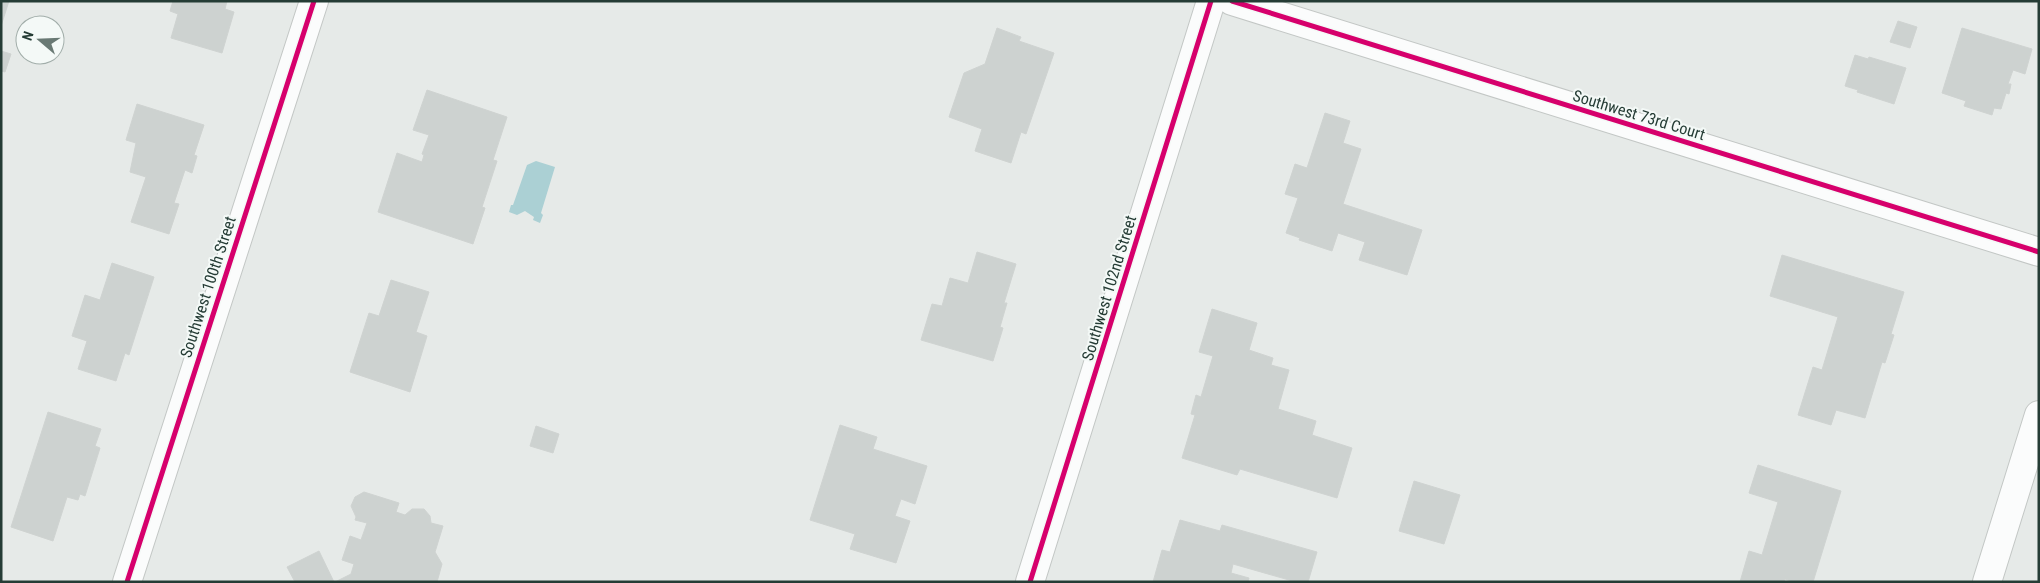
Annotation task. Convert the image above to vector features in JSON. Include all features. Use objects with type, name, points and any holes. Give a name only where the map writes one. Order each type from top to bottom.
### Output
[{"type":"street","name":"Southwest 100th Street","points":[[127,582],[314,1]]},
{"type":"street","name":"Southwest 102nd Street","points":[[1030,582],[1211,1]]},
{"type":"street","name":"Southwest 73rd Court","points":[[1232,1],[2039,252]]},
{"type":"street","points":[[1986,582],[2039,415]]},
{"type":"water","points":[[536,161],[555,167],[541,213],[543,215],[540,223],[533,220],[534,217],[525,211],[517,215],[509,212],[527,165]]},
{"type":"building","points":[[1,1],[9,1],[1,26]]},
{"type":"building","points":[[173,1],[227,1],[225,9],[234,12],[222,53],[171,38],[178,14],[170,11]]},
{"type":"building","points":[[1898,21],[1917,27],[1910,48],[1890,42]]},
{"type":"building","points":[[997,28],[1021,37],[1019,41],[1054,53],[1026,134],[1021,132],[1011,163],[975,151],[982,129],[949,117],[964,73],[985,64]]},
{"type":"building","points":[[1962,28],[2032,49],[2025,74],[2013,70],[2008,84],[2011,84],[2009,94],[2006,93],[2001,109],[1994,108],[1992,115],[1964,106],[1966,101],[1942,93]]},
{"type":"building","points":[[1,51],[11,54],[5,72],[1,71]]},
{"type":"building","points":[[1855,55],[1868,59],[1869,57],[1906,68],[1894,104],[1845,86]]},
{"type":"building","points":[[427,90],[507,117],[493,160],[497,161],[482,207],[485,208],[473,244],[378,212],[397,153],[422,162],[424,155],[422,154],[429,135],[413,130]]},
{"type":"building","points":[[137,104],[204,125],[194,155],[197,156],[192,173],[185,170],[174,203],[179,204],[169,234],[131,222],[146,177],[130,172],[136,143],[126,140]]},
{"type":"building","points":[[1325,113],[1350,121],[1343,143],[1361,149],[1343,204],[1422,230],[1407,275],[1359,260],[1365,242],[1338,233],[1332,251],[1299,240],[1300,238],[1286,233],[1298,198],[1285,194],[1295,164],[1307,168]]},
{"type":"building","points":[[977,252],[1016,264],[1004,303],[1007,303],[1000,327],[1003,328],[993,361],[921,340],[932,304],[942,306],[950,278],[968,283]]},
{"type":"building","points":[[1782,255],[1904,292],[1891,334],[1894,335],[1885,363],[1882,362],[1865,418],[1836,410],[1831,425],[1798,415],[1813,367],[1822,370],[1838,317],[1770,296]]},
{"type":"building","points":[[112,263],[154,277],[129,355],[125,353],[116,381],[78,369],[87,341],[72,336],[85,295],[100,300]]},
{"type":"building","points":[[391,280],[429,292],[416,332],[427,336],[410,392],[350,372],[369,313],[379,316]]},
{"type":"building","points":[[1212,309],[1257,323],[1249,350],[1273,358],[1271,365],[1289,370],[1278,409],[1316,421],[1312,435],[1352,448],[1337,498],[1240,469],[1237,475],[1182,458],[1195,415],[1191,414],[1196,395],[1201,397],[1213,356],[1199,352]]},
{"type":"building","points":[[48,412],[101,429],[95,446],[100,448],[85,496],[80,494],[78,500],[67,497],[53,541],[11,527]]},
{"type":"building","points":[[840,425],[877,437],[873,449],[927,466],[915,504],[901,499],[895,516],[910,521],[896,563],[850,549],[855,534],[810,520]]},
{"type":"building","points":[[536,426],[559,434],[553,453],[530,446]]},
{"type":"building","points":[[1758,465],[1841,491],[1813,582],[1794,582],[1785,579],[1784,582],[1740,582],[1749,551],[1762,555],[1778,502],[1749,493]]},
{"type":"building","points":[[1414,481],[1460,495],[1444,544],[1399,531]]},
{"type":"building","points":[[364,492],[399,503],[396,512],[405,515],[412,509],[424,509],[430,516],[431,523],[443,526],[435,552],[442,564],[437,582],[335,582],[351,574],[354,564],[342,560],[350,536],[361,540],[367,523],[355,520],[356,517],[351,506],[355,497]]},
{"type":"building","points":[[1180,520],[1220,531],[1222,525],[1317,552],[1308,582],[1296,582],[1233,564],[1231,573],[1249,578],[1248,582],[1153,582],[1162,550],[1170,552]]},
{"type":"building","points":[[319,551],[334,582],[295,582],[287,567]]},
{"type":"cycle path","points":[[127,582],[314,1]]},
{"type":"cycle path","points":[[1030,582],[1211,1]]},
{"type":"cycle path","points":[[1232,1],[2039,252]]}]
